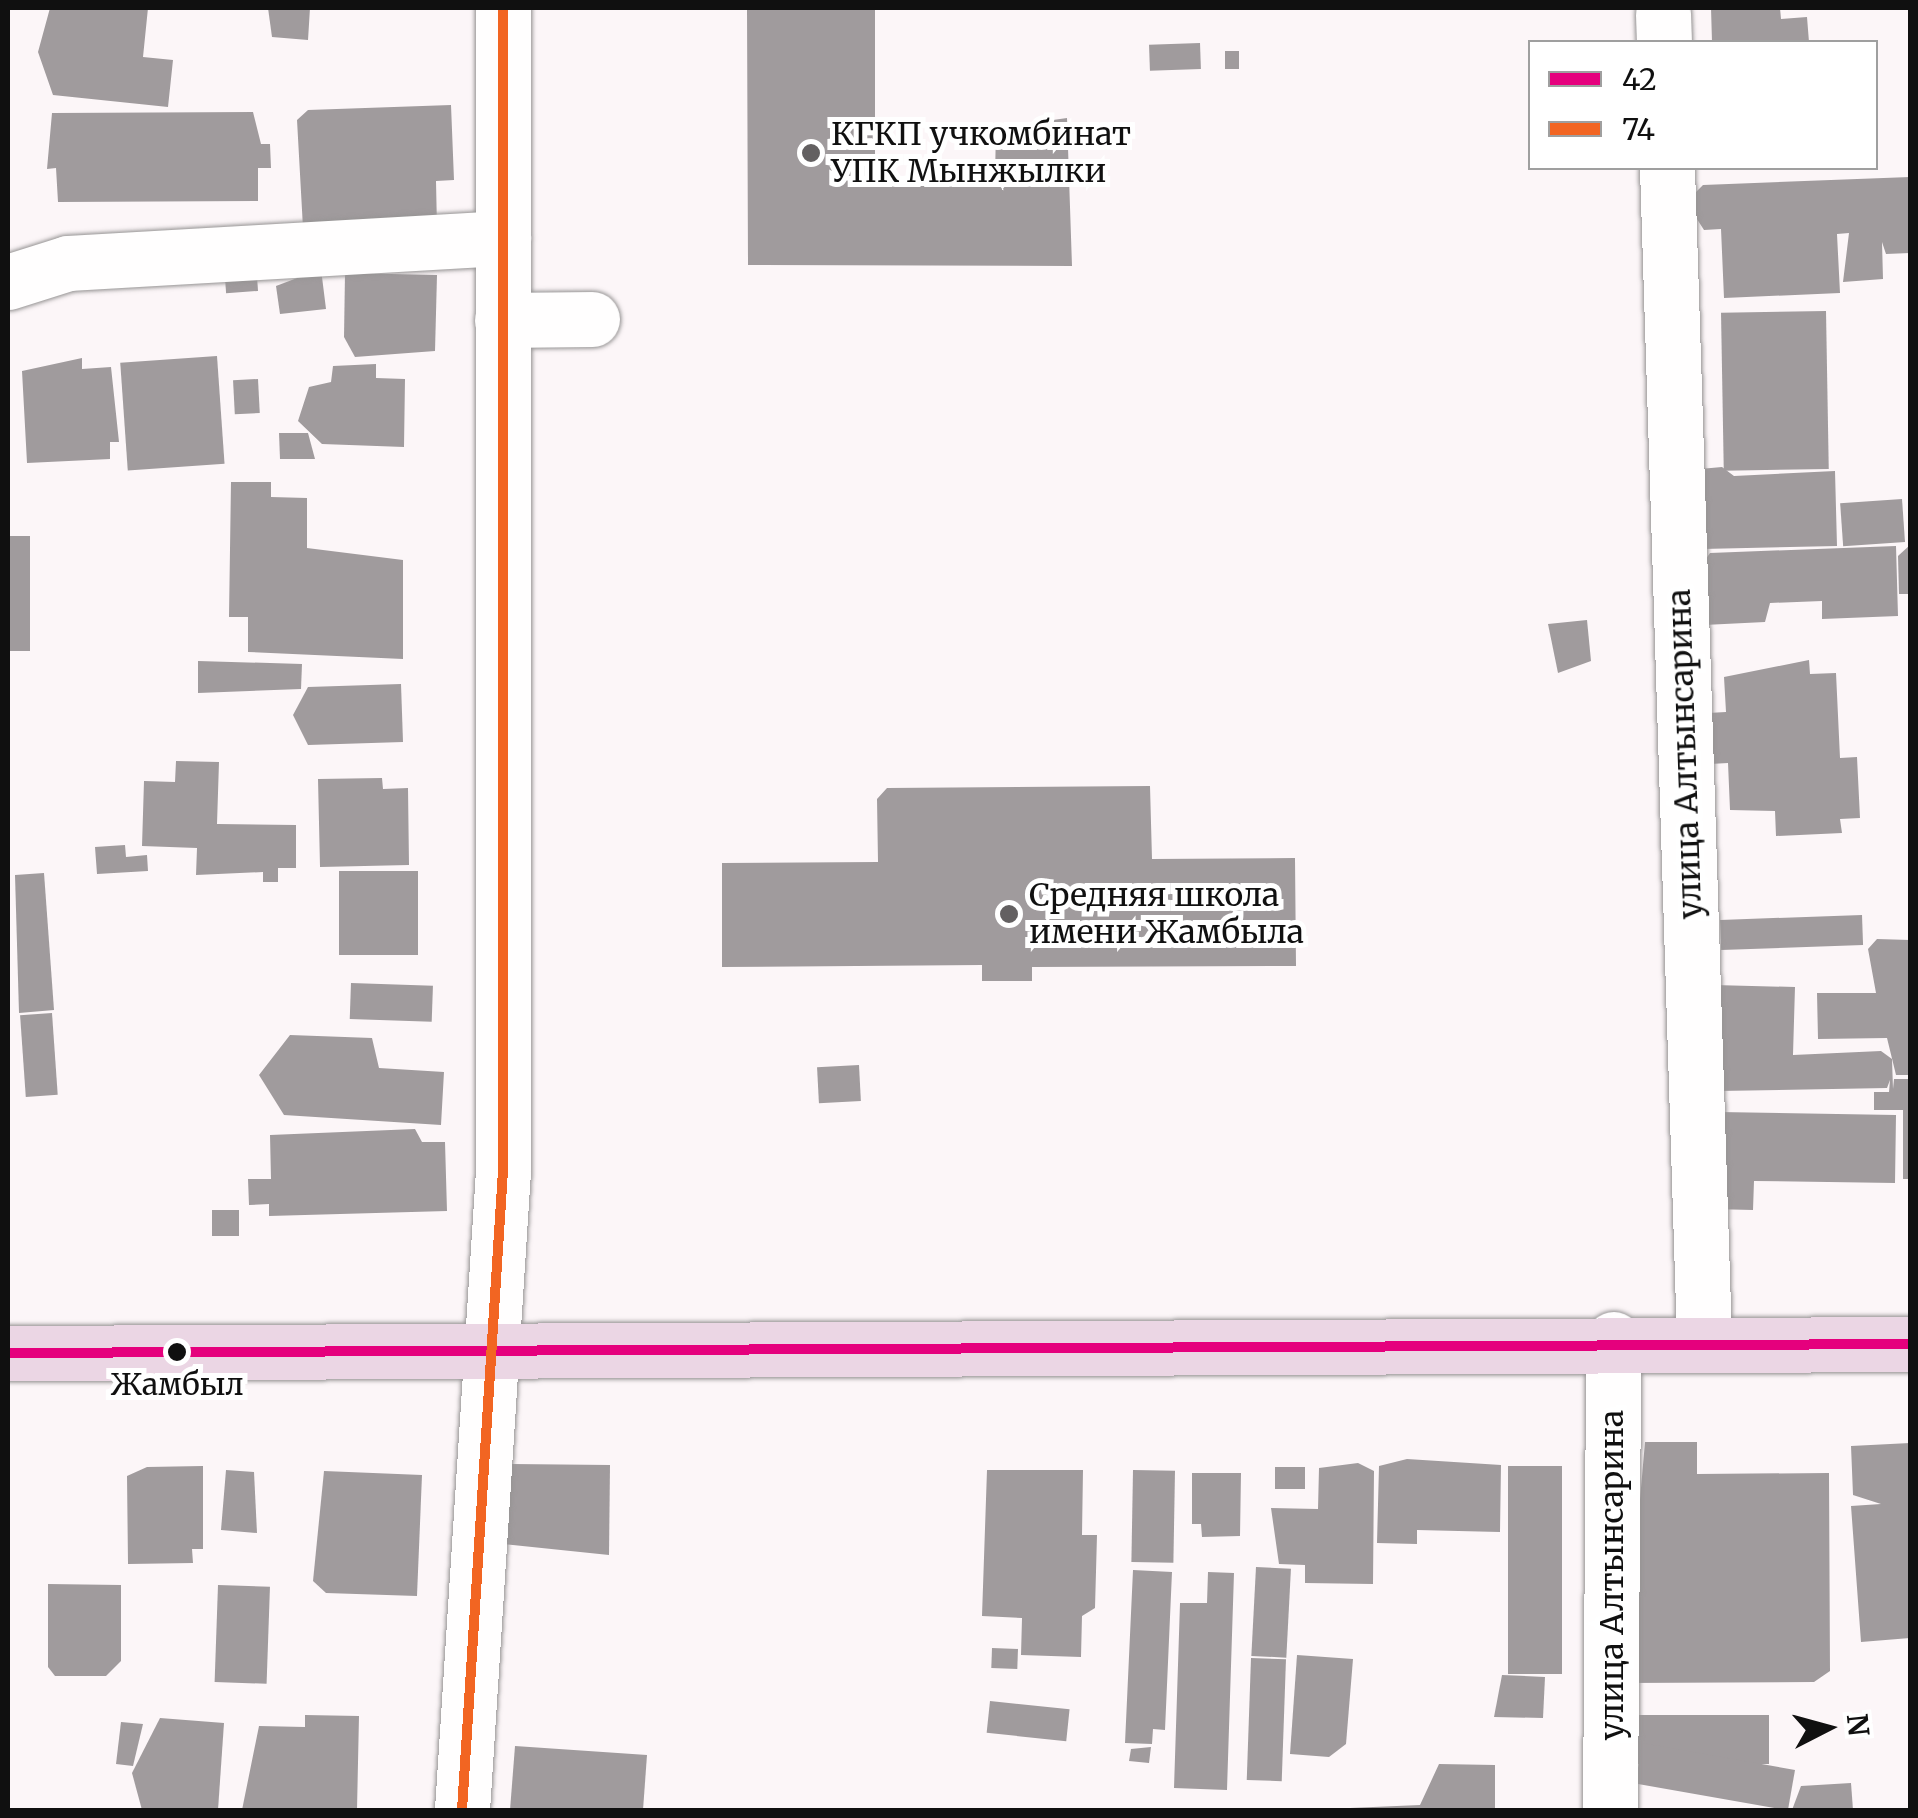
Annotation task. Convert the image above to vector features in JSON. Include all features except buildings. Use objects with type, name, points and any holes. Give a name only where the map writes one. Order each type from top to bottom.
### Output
[{"type":"highway","points":[[8,1354],[1614,1338],[1910,1344]]},
{"type":"street","points":[[462,1810],[490,1349],[508,856],[502,320],[504,8]]},
{"type":"street","name":"улица Алтынсарина","points":[[1667,170],[1704,1340]]},
{"type":"street","points":[[8,282],[23,270],[88,262],[504,238]]},
{"type":"street","points":[[502,320],[592,319]]},
{"type":"street","name":"улица Алтынсарина","points":[[1610,1810],[1614,1338]]},
{"type":"transit line","name":"74","points":[[462,1810],[503,1170],[503,8]]},
{"type":"transit line","name":"42","points":[[8,1353],[1910,1344]]},
{"type":"place","name":"КГКП учкомбинат УПК Мынжылки","points":[[811,153]]},
{"type":"place","name":"Средняя школа имени Жамбыла","points":[[1009,914]]},
{"type":"place","name":"Жамбыл","points":[[177,1352]]}]
